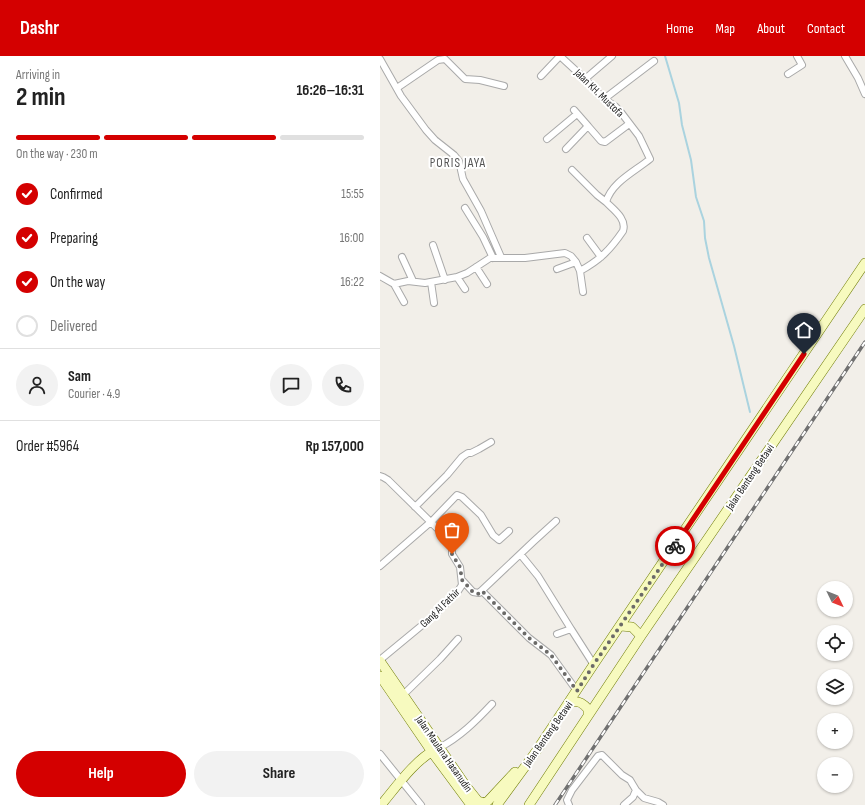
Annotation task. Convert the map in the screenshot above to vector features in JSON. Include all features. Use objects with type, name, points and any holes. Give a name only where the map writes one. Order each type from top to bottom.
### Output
[{"type":"main road","name":"Jalan Benteng Betawi","points":[[498,805],[570,702],[865,263]]},
{"type":"main road","name":"Jalan Benteng Betawi","points":[[529,805],[588,714],[865,309]]},
{"type":"main road","points":[[621,626],[632,627],[641,636]]},
{"type":"main road","name":"Jalan Maulana Hasanudin","points":[[383,658],[436,750],[472,805]]},
{"type":"main road","name":"Jalan Maulana Hasanudin","points":[[380,676],[436,750],[475,799],[481,803],[484,803],[494,796],[535,753]]},
{"type":"main road","points":[[570,702],[576,700],[581,702],[588,709],[588,714]]},
{"type":"main road","points":[[381,805],[402,780],[420,762],[436,750]]},
{"type":"street","points":[[541,76],[560,56]]},
{"type":"street","name":"Jalan KH. Mustofa","points":[[560,56],[604,99],[615,106],[639,136],[650,159],[615,186],[610,192],[606,202]]},
{"type":"street","points":[[585,79],[612,56]]},
{"type":"street","points":[[788,74],[802,65],[797,56]]},
{"type":"street","points":[[848,57],[865,94]]},
{"type":"street","points":[[380,59],[401,96],[426,130],[459,161],[463,179],[481,211],[501,257]]},
{"type":"street","points":[[397,88],[438,60],[445,59],[465,79],[480,80],[504,86]]},
{"type":"street","points":[[604,99],[654,61]]},
{"type":"street","points":[[547,139],[575,112],[601,140],[605,142],[629,124]]},
{"type":"street","points":[[566,149],[588,126]]},
{"type":"street","points":[[572,170],[597,196],[606,202],[624,223],[623,231],[610,248],[601,257],[580,271]]},
{"type":"street","points":[[465,208],[483,237],[493,258]]},
{"type":"street","points":[[587,238],[601,257]]},
{"type":"street","points":[[433,245],[445,280]]},
{"type":"street","points":[[394,284],[413,281],[421,283],[456,278],[493,258],[525,258],[565,253],[571,256],[576,262],[580,271],[583,292]]},
{"type":"street","points":[[402,257],[413,281]]},
{"type":"street","points":[[557,269],[576,262]]},
{"type":"street","points":[[476,267],[487,284]]},
{"type":"street","points":[[380,276],[394,284],[404,302]]},
{"type":"street","points":[[456,278],[465,288]]},
{"type":"street","points":[[431,282],[434,303]]},
{"type":"street","points":[[415,507],[447,476],[462,457],[491,442]]},
{"type":"street","name":"Gang Al Fathir","points":[[380,476],[388,480],[451,543],[452,554],[460,567],[462,580],[461,589],[456,594],[432,617],[383,658]]},
{"type":"street","points":[[380,566],[458,495],[481,515],[493,535],[499,540],[509,531]]},
{"type":"street","points":[[462,580],[473,592],[478,594],[556,521]]},
{"type":"street","points":[[521,555],[538,576],[594,665]]},
{"type":"street","points":[[482,591],[529,638],[551,655],[577,691]]},
{"type":"street","points":[[557,634],[571,629]]},
{"type":"street","points":[[404,695],[458,639]]},
{"type":"street","points":[[436,750],[456,738],[476,721],[492,704]]},
{"type":"street","points":[[380,754],[421,805]]},
{"type":"street","points":[[567,804],[568,797],[572,790],[600,755],[606,757],[622,775],[630,780],[636,790],[644,798],[664,805]]},
{"type":"street","points":[[624,805],[633,797],[636,790]]},
{"type":"waterway","points":[[665,56],[679,103],[682,125],[691,160],[696,197],[704,221],[705,238],[709,258],[734,346],[750,412]]},
{"type":"railway","points":[[555,805],[865,342]]},
{"type":"way so far","points":[[452,554],[460,567],[462,580],[476,594],[482,591],[529,638],[547,651],[577,691],[675,546]]},
{"type":"district","name":"PORIS JAYA","points":[[458,163]]},
{"type":"route","points":[[675,546],[804,354]]}]
